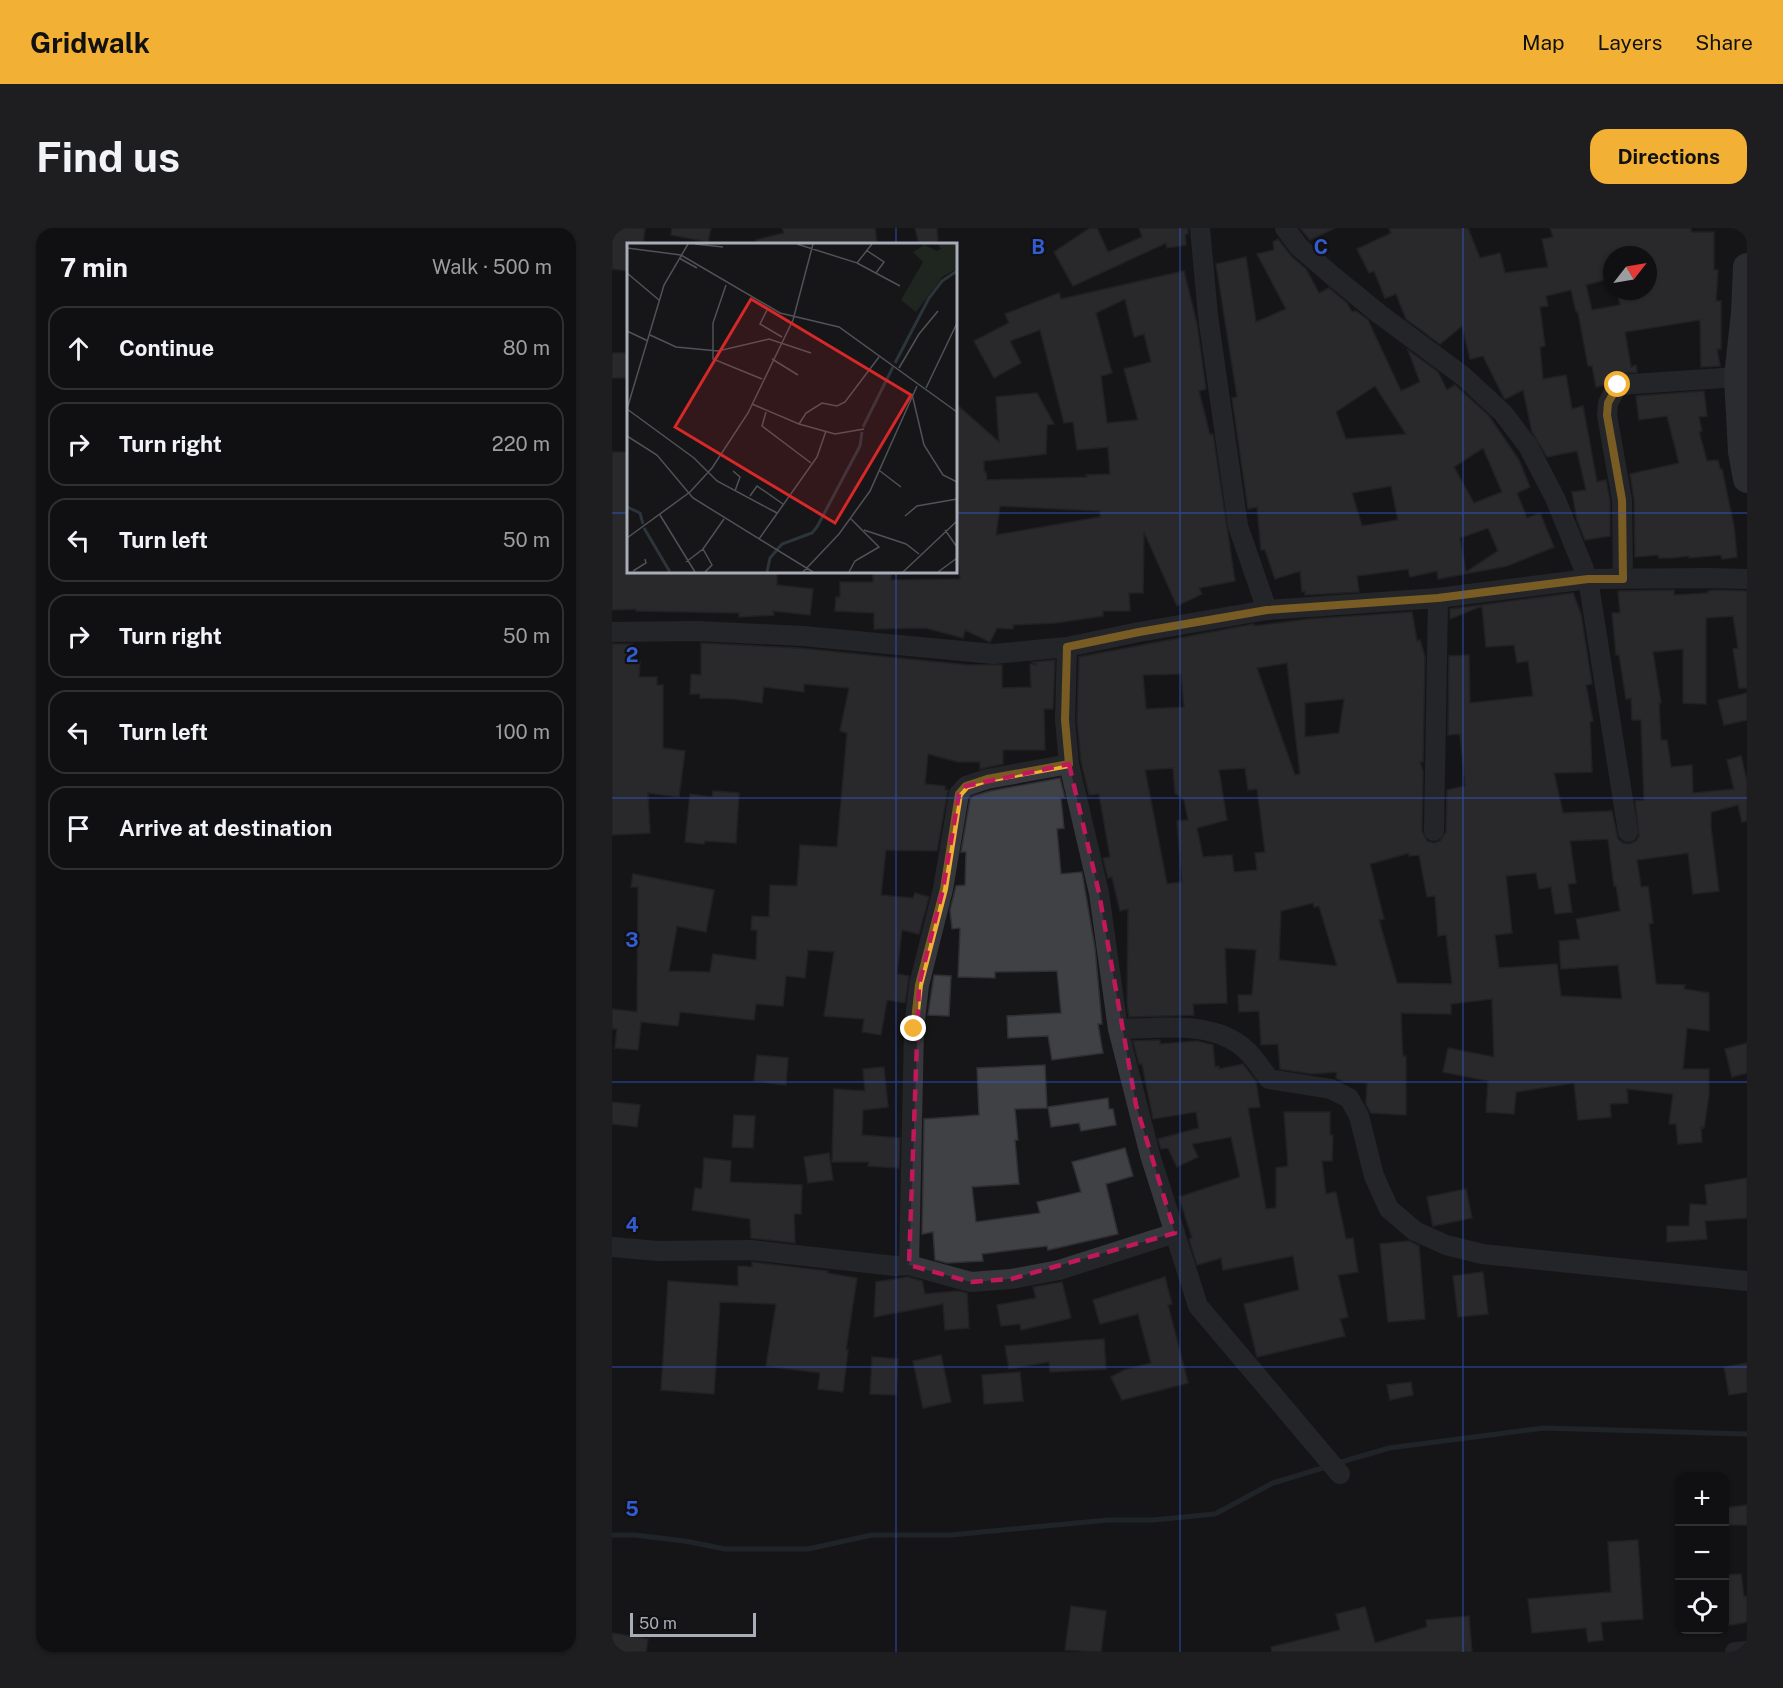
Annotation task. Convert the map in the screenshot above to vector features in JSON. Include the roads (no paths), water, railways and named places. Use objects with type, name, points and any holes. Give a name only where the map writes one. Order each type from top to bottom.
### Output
[{"type":"main road","points":[[1747,267],[1738,377],[1742,452],[1747,479]]},
{"type":"street","points":[[1200,228],[1208,316],[1238,526],[1267,610]]},
{"type":"street","points":[[1285,228],[1299,247],[1334,277],[1463,376],[1503,413],[1528,446],[1555,498],[1588,579],[1628,832]]},
{"type":"street","points":[[1623,579],[1622,500],[1607,415],[1608,403],[1618,385],[1738,377]]},
{"type":"street","points":[[612,632],[698,631],[803,636],[994,654],[1067,647],[1267,610],[1438,598],[1588,579],[1747,579]]},
{"type":"street","points":[[1434,831],[1438,598]]},
{"type":"street","points":[[1067,647],[1065,720],[1069,764],[1099,893],[1118,1029],[1147,1145],[1198,1306],[1340,1474]]},
{"type":"street","points":[[909,1265],[914,1029],[919,985],[944,889],[959,794],[966,786],[987,779],[1069,764]]},
{"type":"street","points":[[1118,1029],[1195,1029],[1217,1032],[1245,1049],[1269,1079],[1331,1089],[1349,1098],[1359,1116],[1374,1176],[1389,1209],[1415,1231],[1446,1245],[1482,1254],[1747,1281]]},
{"type":"street","points":[[619,1248],[658,1251],[751,1250],[895,1266],[909,1265],[971,1282],[1011,1279],[1059,1269],[1175,1233]]},
{"type":"street","points":[[1735,1652],[1747,1651]]},
{"type":"waterway","points":[[1338,1463],[1389,1448],[1544,1428],[1747,1434]]},
{"type":"waterway","points":[[612,1535],[634,1535],[685,1541],[725,1549],[808,1549],[872,1535],[951,1535],[1108,1520],[1153,1520],[1215,1514],[1273,1483],[1326,1467]]}]
